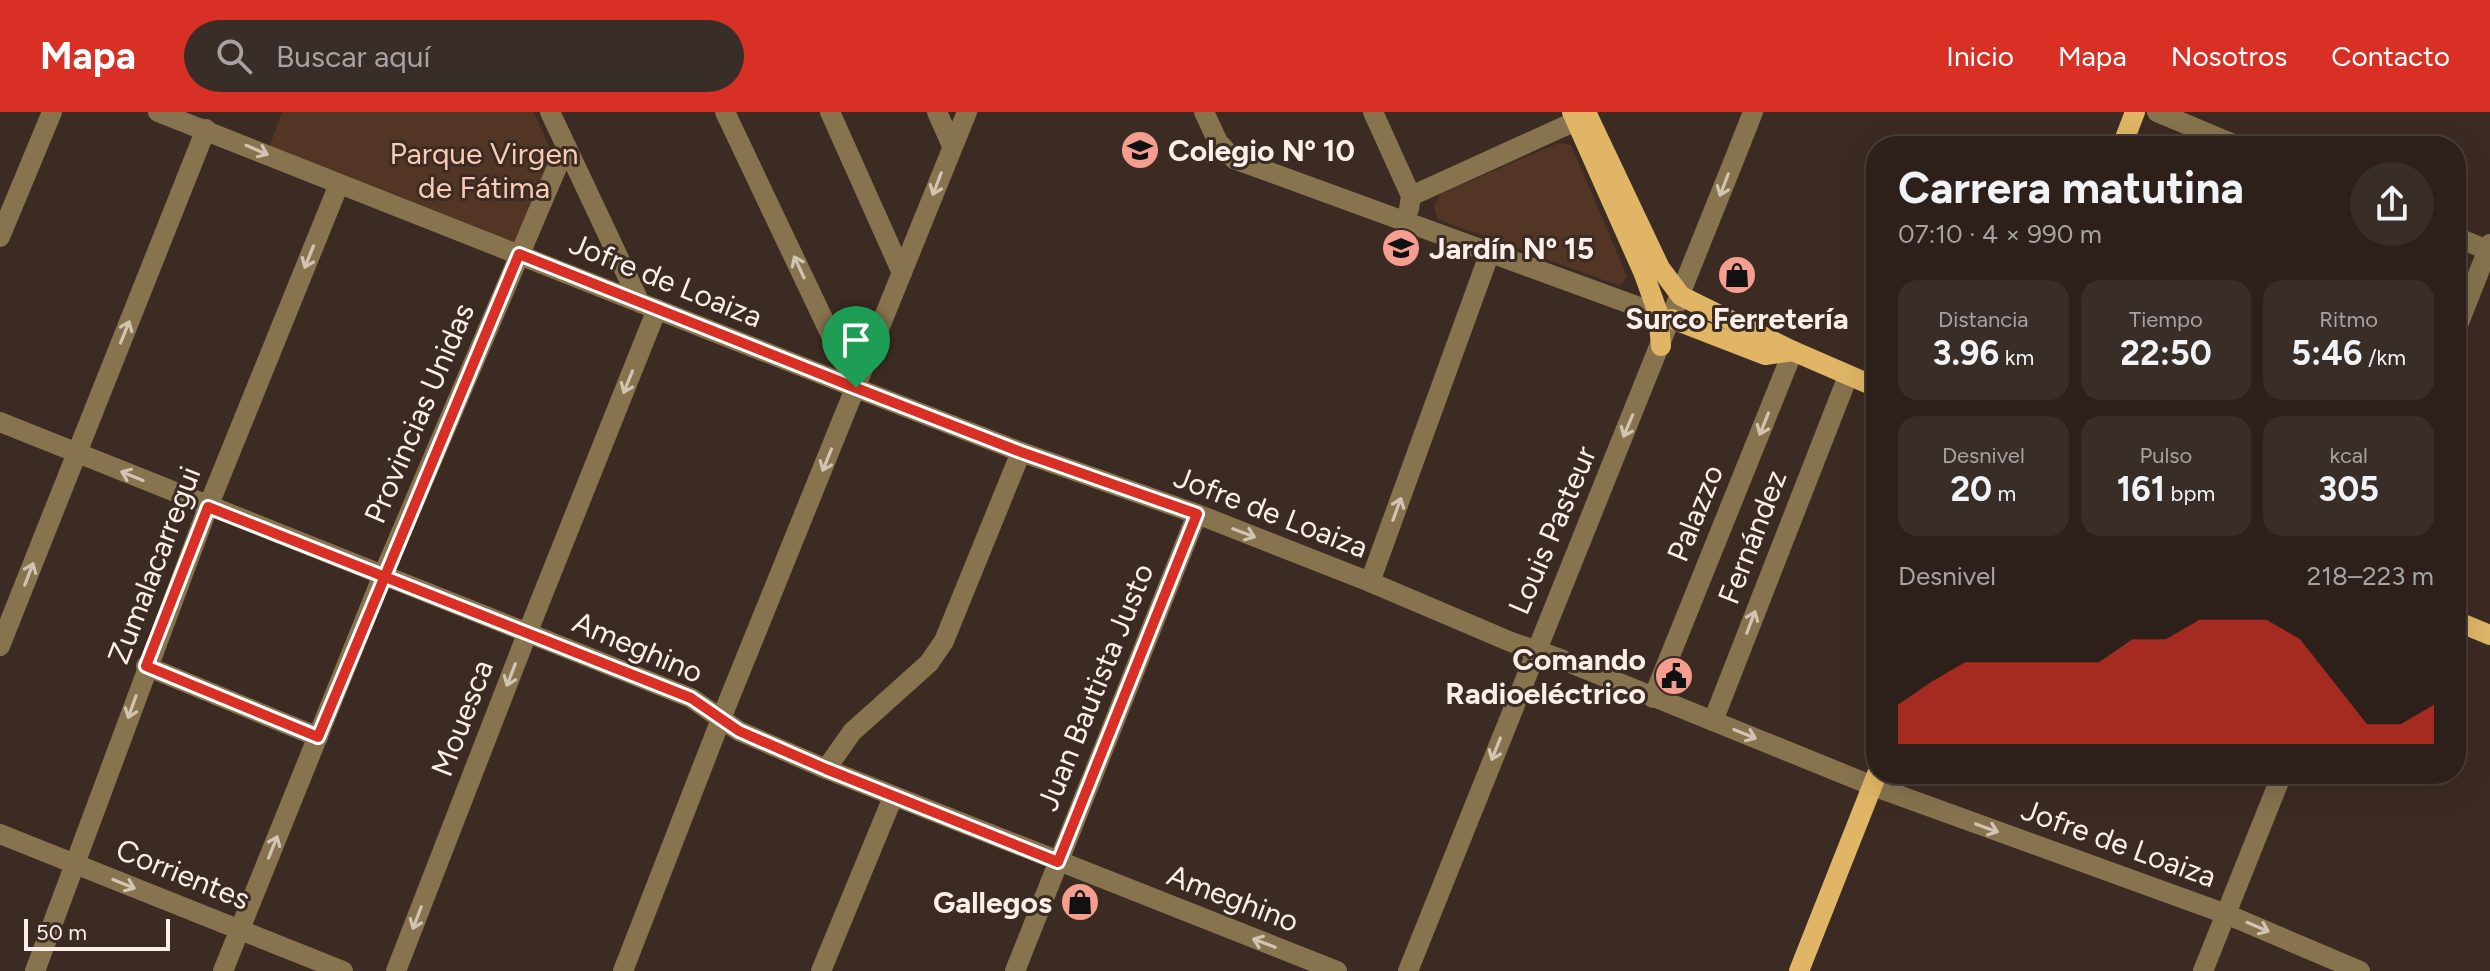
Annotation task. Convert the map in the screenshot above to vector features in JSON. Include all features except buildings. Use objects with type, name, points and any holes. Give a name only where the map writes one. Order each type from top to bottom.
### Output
[{"type":"main road","points":[[2126,136],[2135,112]]},
{"type":"main road","points":[[1578,115],[1660,268],[1681,296],[1866,383]]},
{"type":"main road","points":[[1578,115],[1644,274],[1665,316],[1765,355],[1793,351]]},
{"type":"main road","points":[[2466,625],[2490,635]]},
{"type":"main road","points":[[1799,971],[1873,784]]},
{"type":"street","points":[[0,237],[52,112]]},
{"type":"street","name":"Jofre de Loaiza","points":[[158,112],[856,388],[1021,452],[1197,514],[1653,698],[1866,777]]},
{"type":"street","points":[[550,112],[648,306]]},
{"type":"street","points":[[725,112],[856,388]]},
{"type":"street","points":[[830,112],[902,273]]},
{"type":"street","points":[[937,112],[952,146]]},
{"type":"street","points":[[623,971],[721,719],[967,112]]},
{"type":"street","points":[[1204,112],[1218,142],[1234,159],[1665,316]]},
{"type":"street","points":[[1373,112],[1411,196],[1407,221]]},
{"type":"street","name":"Louis Pasteur","points":[[1408,971],[1535,650],[1661,346],[1665,316],[1681,296],[1753,112]]},
{"type":"street","points":[[2157,112],[2214,136]]},
{"type":"street","points":[[1411,196],[1578,115]]},
{"type":"street","points":[[0,646],[206,129]]},
{"type":"street","name":"Provincias Unidas","points":[[223,971],[383,575],[566,146]]},
{"type":"street","name":"Zumalacarregui","points":[[35,971],[146,666],[339,184]]},
{"type":"street","points":[[2466,240],[2489,248],[2466,305]]},
{"type":"street","points":[[1370,582],[1490,252]]},
{"type":"street","name":"Mouesca","points":[[396,971],[527,634],[648,306]]},
{"type":"street","name":"Palazzo","points":[[1653,698],[1793,351]]},
{"type":"street","name":"Fernández","points":[[1713,721],[1848,376]]},
{"type":"street","name":"Ameghino","points":[[0,422],[691,698],[739,731],[893,797],[1337,971]]},
{"type":"street","points":[[826,769],[852,732],[929,663],[944,641],[1021,452]]},
{"type":"street","name":"Juan Bautista Justo","points":[[1015,971],[1197,514]]},
{"type":"street","points":[[146,666],[318,737]]},
{"type":"street","name":"Jofre de Loaiza","points":[[1885,784],[2226,914],[2360,971]]},
{"type":"street","points":[[2203,971],[2278,784]]},
{"type":"street","points":[[821,971],[893,797]]},
{"type":"street","name":"Corrientes","points":[[0,834],[343,971]]},
{"type":"green space","name":"Parque Virgen de Fátima","points":[[282,112],[534,112],[554,157],[513,244],[269,148]]},
{"type":"green space","points":[[1558,143],[1571,145],[1627,276],[1620,286],[1437,219],[1434,206],[1440,194]]},
{"type":"place","name":"Colegio Nº 10","points":[[1140,150]]},
{"type":"place","name":"Jardín Nº 15","points":[[1401,248]]},
{"type":"place","name":"Surco Ferretería","points":[[1737,275]]},
{"type":"place","name":"Comando Radioeléctrico","points":[[1674,676]]},
{"type":"place","name":"Gallegos","points":[[1080,902]]},
{"type":"route","points":[[856,388],[519,254],[383,575],[318,737],[146,666],[208,507],[383,575],[691,698],[739,731],[1058,862],[1197,514],[1021,452],[856,388]]}]
